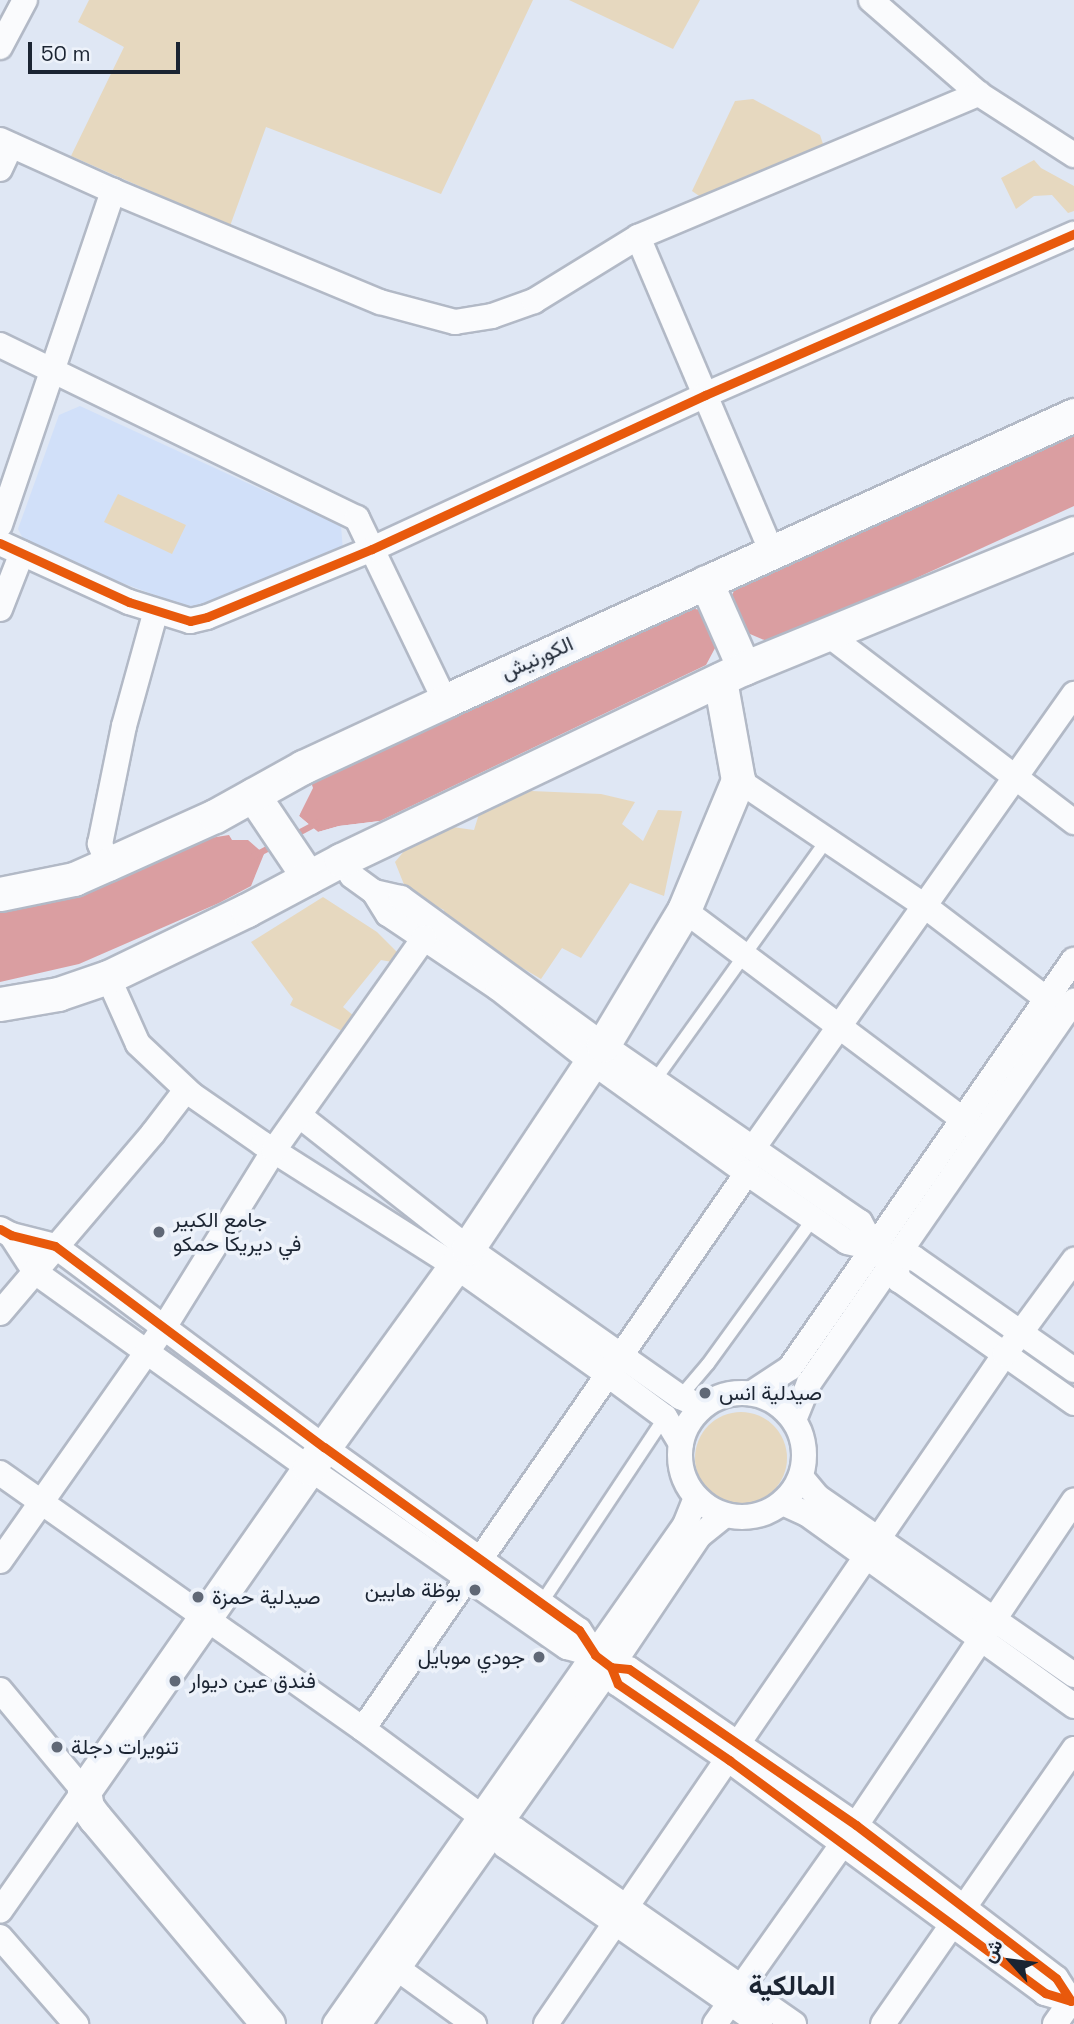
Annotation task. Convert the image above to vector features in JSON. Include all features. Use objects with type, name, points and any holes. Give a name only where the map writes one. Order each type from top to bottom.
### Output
[{"type":"main road","name":"الكورنيش","points":[[0,894],[74,879],[259,804],[303,767],[444,701],[709,590],[772,552],[1074,415]]},
{"type":"main road","points":[[0,1004],[58,995],[108,977],[211,929],[305,872],[341,860],[734,667],[826,633],[1074,533]]},
{"type":"main road","points":[[268,2024],[95,1818],[87,1807],[84,1791],[316,1457],[461,1257],[597,1053],[684,910],[738,780],[734,667],[709,590]]},
{"type":"main road","points":[[259,804],[305,872]]},
{"type":"main road","points":[[84,1791],[111,1805],[288,2024]]},
{"type":"street","points":[[0,47],[25,0]]},
{"type":"street","points":[[871,0],[979,94],[1074,155]]},
{"type":"street","points":[[0,170],[5,142],[113,191],[380,302],[455,322],[492,316],[534,301],[638,237],[979,94]]},
{"type":"street","points":[[0,525],[113,191]]},
{"type":"street","points":[[0,543],[156,611],[190,621],[207,617],[372,549],[705,395],[1074,234]]},
{"type":"street","points":[[638,237],[772,552]]},
{"type":"street","points":[[0,345],[357,518],[444,701]]},
{"type":"street","points":[[0,609],[22,553]]},
{"type":"street","points":[[108,864],[100,844],[124,726],[156,611]]},
{"type":"street","points":[[826,633],[1074,822]]},
{"type":"street","points":[[754,1147],[1074,694]]},
{"type":"street","points":[[738,780],[926,906],[1065,1009]]},
{"type":"street","points":[[341,860],[352,876],[374,892],[388,915],[597,1053],[655,1080],[860,1222],[899,1280],[1074,1404]]},
{"type":"street","points":[[374,892],[401,898],[747,1173],[813,1219],[847,1242],[884,1254],[914,1258],[1074,1370]]},
{"type":"street","points":[[684,910],[964,1120]]},
{"type":"street","points":[[0,1561],[40,1500],[165,1326],[274,1150],[424,939]]},
{"type":"street","points":[[752,1393],[790,1368],[884,1254],[1065,1009],[1074,960]]},
{"type":"street","points":[[108,977],[138,1044],[186,1090],[274,1150],[461,1257],[613,1365],[665,1417],[681,1444]]},
{"type":"street","points":[[794,1420],[809,1383],[964,1120],[1065,1009]]},
{"type":"street","points":[[0,1313],[153,1133],[186,1090]]},
{"type":"street","points":[[300,1116],[461,1257]]},
{"type":"street","points":[[363,1729],[747,1173]]},
{"type":"street","points":[[6,1232],[55,1246],[165,1326],[316,1457]]},
{"type":"street","points":[[6,1232],[35,1272],[148,1350],[316,1457],[476,1568],[567,1647],[603,1661]]},
{"type":"street","points":[[546,2024],[735,1752],[1005,1354],[1074,1260]]},
{"type":"street","points":[[613,1365],[691,1402],[728,1394],[752,1393],[783,1408],[794,1420],[803,1438],[805,1458],[801,1477],[783,1503],[765,1514],[745,1518],[724,1516],[696,1498],[682,1473],[681,1444],[690,1421],[691,1402]]},
{"type":"street","points":[[0,1473],[363,1729],[490,1823],[505,1846],[622,1915],[735,1994],[794,2024]]},
{"type":"street","points":[[801,1477],[818,1497],[872,1548]]},
{"type":"street","points":[[603,1661],[685,1525],[696,1498]]},
{"type":"street","points":[[715,2024],[856,1825],[1074,1501]]},
{"type":"street","points":[[783,1503],[872,1548],[987,1629],[1074,1706]]},
{"type":"street","points":[[359,2024],[398,1969],[490,1823],[603,1661],[699,1536],[724,1516]]},
{"type":"street","points":[[476,1568],[542,1602],[579,1630],[618,1684],[856,1825],[1045,1993],[1073,2001],[1055,2024]]},
{"type":"street","points":[[987,1629],[1074,1675]]},
{"type":"street","points":[[0,1690],[84,1791],[0,1911]]},
{"type":"street","points":[[883,2024],[960,1917],[1074,1749]]},
{"type":"street","points":[[735,1752],[840,1844],[960,1917]]},
{"type":"street","points":[[335,2024],[490,1823]]},
{"type":"street","points":[[0,1937],[76,2024]]},
{"type":"street","points":[[398,1969],[474,2024]]},
{"type":"street","points":[[735,1994],[760,2024]]},
{"type":"lane","points":[[655,1080],[827,840]]},
{"type":"lane","points":[[691,1402],[708,1364],[813,1219]]},
{"type":"lane","points":[[542,1602],[665,1417]]},
{"type":"shaded area","points":[[89,0],[533,0],[441,194],[266,127],[230,226],[71,156],[124,47],[78,22]]},
{"type":"shaded area","points":[[569,0],[700,0],[673,49]]},
{"type":"shaded area","points":[[753,99],[820,135],[825,150],[705,200],[692,191],[735,101]]},
{"type":"shaded area","points":[[1034,160],[1041,168],[1074,186],[1074,211],[1068,213],[1052,195],[1034,196],[1016,209],[1001,178]]},
{"type":"shaded area","points":[[80,406],[341,526],[343,551],[201,607],[182,605],[28,548],[18,529],[59,415]]},
{"type":"shaded area","points":[[1074,436],[1074,506],[792,635],[769,642],[743,631],[728,603],[736,587]]},
{"type":"shaded area","points":[[118,494],[186,525],[172,554],[104,522]]},
{"type":"shaded area","points":[[689,608],[701,610],[722,635],[706,665],[380,821],[339,826],[318,832],[299,816],[311,782]]},
{"type":"shaded area","points":[[508,790],[601,794],[635,802],[622,824],[643,841],[658,810],[682,811],[664,896],[630,883],[581,958],[562,948],[541,979],[456,929],[443,919],[444,910],[415,895],[409,897],[395,862],[420,832],[438,825],[474,830],[482,804]]},
{"type":"shaded area","points":[[229,835],[232,840],[248,840],[264,854],[251,886],[219,903],[79,964],[0,982],[0,905],[204,839]]},
{"type":"shaded area","points":[[323,897],[377,932],[397,952],[392,962],[381,960],[343,1007],[354,1016],[346,1033],[290,1005],[293,999],[251,942]]},
{"type":"shaded area","points":[[741,1412],[759,1415],[774,1425],[784,1440],[787,1458],[784,1476],[774,1491],[759,1501],[741,1504],[723,1501],[708,1491],[698,1476],[695,1458],[698,1440],[708,1425],[723,1415]]},
{"type":"pier","points":[[311,782],[313,788],[299,816],[318,832],[339,826],[380,821],[373,826],[317,835],[295,816],[306,785]]},
{"type":"waterway","points":[[291,837],[319,822]]},
{"type":"waterway","points":[[254,856],[275,845]]},
{"type":"cycle path","points":[[0,543],[129,602],[190,621],[207,617],[372,549],[705,395],[1074,234]]},
{"type":"cycle path","points":[[0,1229],[11,1235],[55,1246],[324,1447],[579,1630],[595,1655],[611,1667],[618,1684],[729,1760],[1045,1993],[1071,2001],[1056,1978],[856,1825],[629,1669],[611,1667]]},
{"type":"place","name":"جامع الكبير في ديريكا حمكو","points":[[159,1232]]},
{"type":"place","name":"صيدلية انس","points":[[705,1393]]},
{"type":"place","name":"بوظة هايين","points":[[475,1590]]},
{"type":"place","name":"صيدلية حمزة","points":[[198,1597]]},
{"type":"place","name":"جودي موبايل","points":[[539,1657]]},
{"type":"place","name":"فندق عين ديوار","points":[[175,1681]]},
{"type":"place","name":"تنويرات دجلة","points":[[57,1747]]},
{"type":"district","name":"المالكية","points":[[792,1985]]}]
